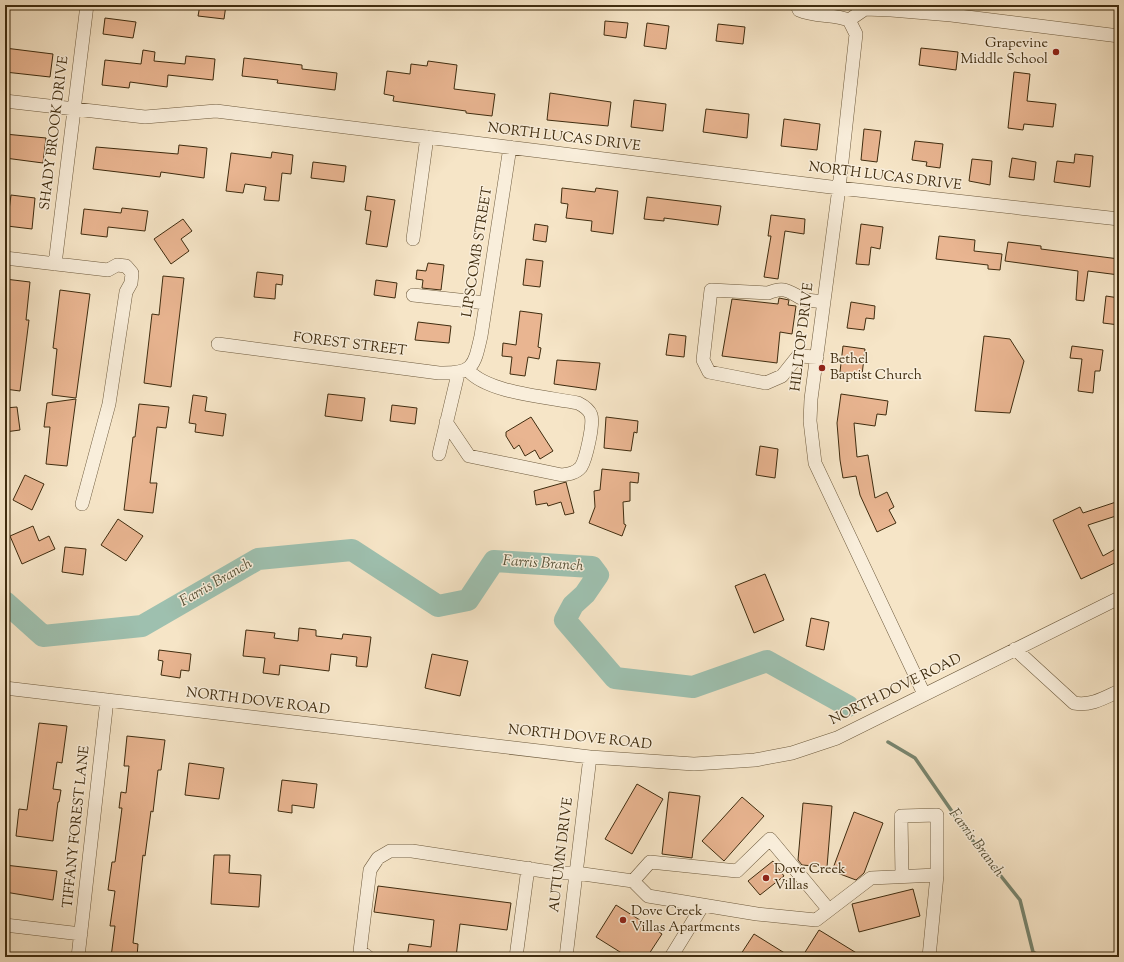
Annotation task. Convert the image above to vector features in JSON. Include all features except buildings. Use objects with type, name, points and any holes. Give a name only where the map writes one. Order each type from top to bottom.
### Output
[{"type":"street","name":"SHADY BROOK DRIVE","points":[[55,264],[87,5]]},
{"type":"street","points":[[797,5],[799,10],[806,13],[838,16],[849,20],[865,9],[891,10],[951,15],[1119,36]]},
{"type":"street","name":"HILLTOP DRIVE","points":[[849,20],[856,34],[839,188],[810,421],[815,463],[924,694]]},
{"type":"street","name":"NORTH LUCAS DRIVE","points":[[5,101],[145,117],[216,111],[839,188],[1119,219]]},
{"type":"street","points":[[413,239],[427,137]]},
{"type":"street","name":"LIPSCOMB STREET","points":[[439,454],[446,422],[466,368],[481,336],[510,148]]},
{"type":"street","points":[[5,258],[108,270],[117,265],[126,266],[132,273],[126,292],[109,404],[82,504]]},
{"type":"street","points":[[817,358],[798,356],[782,376],[766,383],[709,372],[703,360],[711,290],[768,293],[775,290],[791,291],[802,299],[824,302]]},
{"type":"street","points":[[413,295],[486,303]]},
{"type":"street","name":"FOREST STREET","points":[[218,344],[439,373],[466,368]]},
{"type":"street","points":[[446,422],[469,456],[562,475],[573,473],[584,461],[590,437],[592,417],[587,408],[578,403],[498,388],[474,377],[466,368]]},
{"type":"street","name":"NORTH DOVE ROAD","points":[[5,688],[590,757],[694,764],[755,760],[792,753],[837,738],[1119,598]]},
{"type":"street","points":[[1015,649],[1074,703],[1084,705],[1119,691]]},
{"type":"street","name":"TIFFANY FOREST LANE","points":[[78,957],[107,700]]},
{"type":"street","name":"AUTUMN DRIVE","points":[[566,957],[590,757]]},
{"type":"street","points":[[902,876],[901,816],[937,815],[937,875],[929,957]]},
{"type":"street","points":[[633,881],[650,862],[737,871],[770,839],[829,910]]},
{"type":"street","points":[[368,957],[360,951],[370,870],[378,858],[390,851],[412,851],[557,873],[576,873],[633,881],[648,896],[757,914],[816,920],[871,878],[937,875]]},
{"type":"street","points":[[516,957],[528,868]]},
{"type":"street","points":[[671,957],[703,905]]},
{"type":"street","points":[[5,925],[81,934]]},
{"type":"waterway","name":"Farris Branch","points":[[5,602],[43,636],[142,626],[258,559],[352,550],[438,606],[468,600],[494,561],[592,567],[598,575],[585,594],[573,605],[565,620],[615,678],[693,687],[767,661],[848,706]]},
{"type":"waterway","name":"Farris Branch","points":[[888,742],[915,758],[969,836],[1020,900],[1033,952],[1042,957]]},
{"type":"place","name":"Grapevine Middle School","points":[[1056,52]]},
{"type":"place","name":"Bethel Baptist Church","points":[[822,368]]},
{"type":"place","name":"Dove Creek Villas","points":[[766,878]]},
{"type":"place","name":"Dove Creek Villas Apartments","points":[[623,920]]}]
